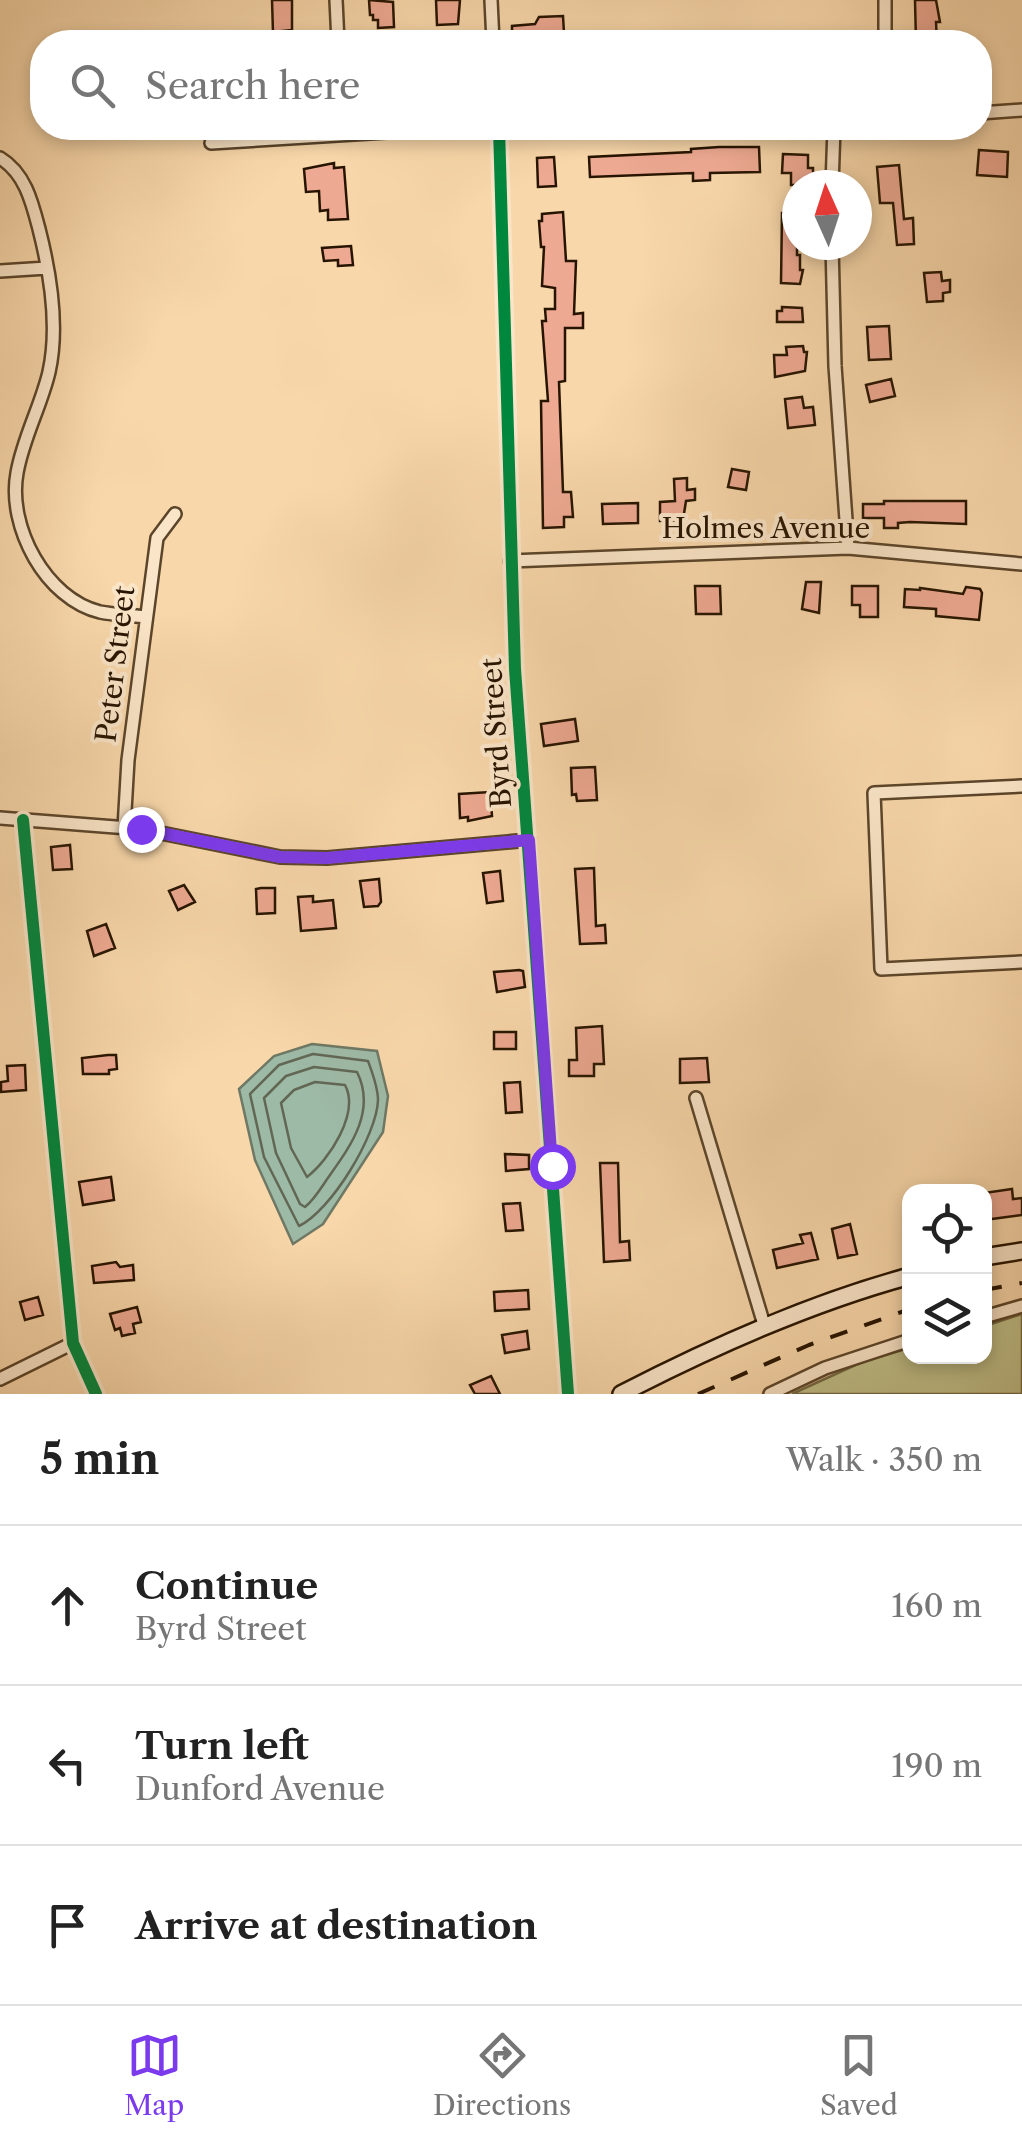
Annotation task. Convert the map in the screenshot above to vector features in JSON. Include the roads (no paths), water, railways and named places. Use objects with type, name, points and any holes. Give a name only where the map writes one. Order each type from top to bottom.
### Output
[{"type":"main road","points":[[992,1257],[1022,1251]]},
{"type":"main road","points":[[621,1394],[765,1328],[902,1278]]},
{"type":"street","points":[[336,0],[337,30]]},
{"type":"street","points":[[490,0],[492,30]]},
{"type":"street","points":[[885,0],[885,30]]},
{"type":"street","points":[[992,113],[1022,110]]},
{"type":"street","points":[[211,143],[247,140]]},
{"type":"street","name":"Byrd Street","points":[[499,140],[510,560],[568,1394]]},
{"type":"street","points":[[833,170],[834,140]]},
{"type":"street","points":[[0,158],[13,166],[32,199],[47,268],[53,338],[49,373],[16,479],[18,512],[27,544],[46,575],[74,600],[98,612],[146,617]]},
{"type":"street","points":[[832,260],[835,366],[848,548]]},
{"type":"street","points":[[0,272],[47,268]]},
{"type":"street","name":"Peter Street","points":[[124,828],[157,538],[175,514]]},
{"type":"street","name":"Holmes Avenue","points":[[510,560],[848,548],[1022,564]]},
{"type":"street","points":[[1022,786],[874,793],[882,969],[1022,962]]},
{"type":"street","points":[[0,818],[188,836],[280,857],[327,858],[529,840]]},
{"type":"street","points":[[23,820],[73,1343],[96,1394]]},
{"type":"street","points":[[696,1098],[765,1328]]},
{"type":"street","points":[[992,1315],[1022,1306]]},
{"type":"street","points":[[0,1379],[73,1343]]},
{"type":"street","points":[[770,1394],[824,1368],[902,1343]]},
{"type":"water","points":[[312,1044],[377,1051],[388,1096],[383,1132],[323,1224],[293,1244],[255,1160],[239,1089],[274,1056]]},
{"type":"railway","points":[[992,1289],[1022,1283]]},
{"type":"railway","points":[[698,1394],[809,1345],[902,1312]]}]
